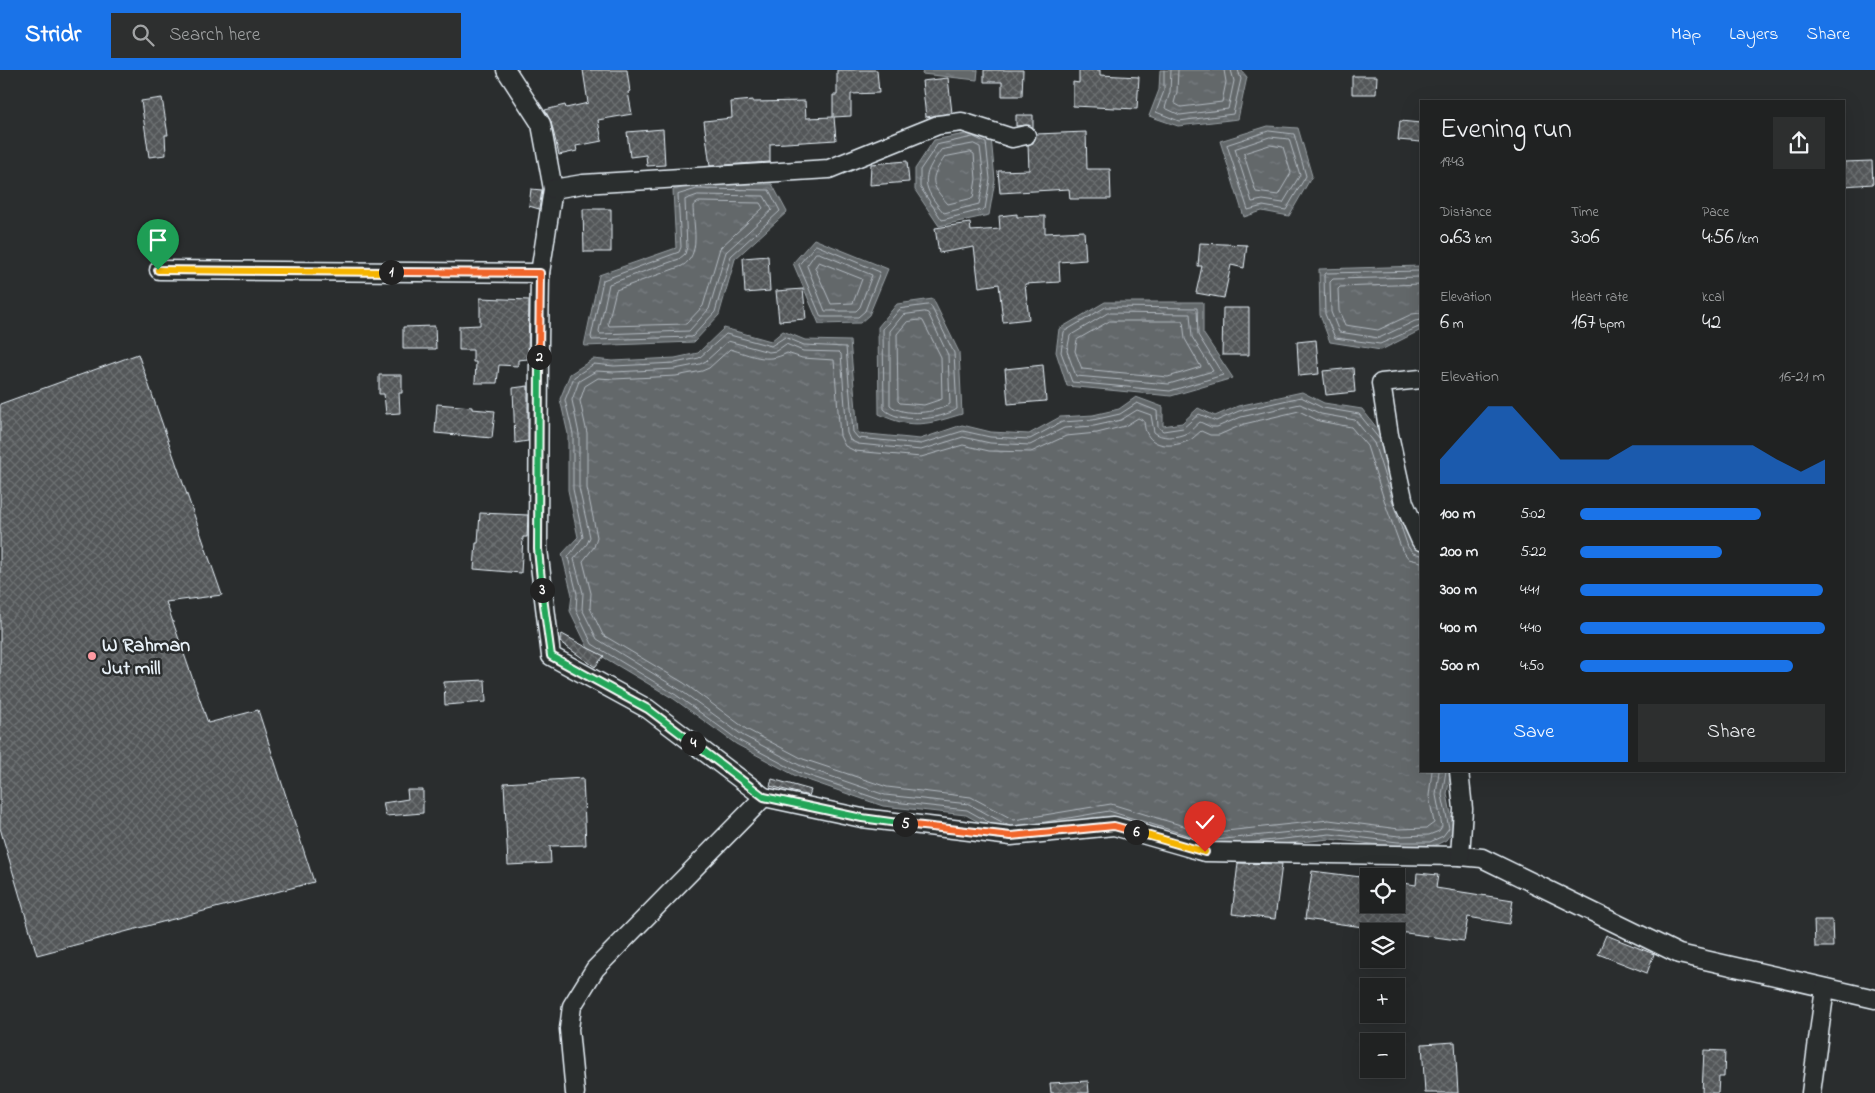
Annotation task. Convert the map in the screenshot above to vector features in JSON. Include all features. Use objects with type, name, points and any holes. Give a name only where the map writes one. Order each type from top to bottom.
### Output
[{"type":"street","points":[[506,70],[540,124],[553,189],[540,273],[538,549],[551,656],[648,709],[764,797],[862,818],[1011,836],[1114,826],[1205,852],[1460,856],[1482,858],[1679,954],[1875,999]]},
{"type":"street","points":[[553,189],[583,184],[829,169],[938,125],[962,122],[1012,138],[1026,135]]},
{"type":"street","points":[[158,270],[540,273]]},
{"type":"street","points":[[1420,379],[1381,383],[1389,434],[1404,503],[1420,539]]},
{"type":"street","points":[[1459,772],[1463,810],[1460,856]]},
{"type":"street","points":[[576,1093],[569,1029],[572,1006],[594,969],[764,797]]},
{"type":"street","points":[[1811,1093],[1825,988]]},
{"type":"water","points":[[923,70],[978,70],[977,80],[922,74]]},
{"type":"water","points":[[1160,70],[1241,70],[1247,77],[1238,119],[1178,126],[1149,116],[1159,90]]},
{"type":"water","points":[[1268,126],[1298,128],[1312,176],[1289,216],[1262,211],[1244,217],[1220,141]]},
{"type":"water","points":[[975,132],[991,137],[995,180],[989,215],[939,226],[915,190],[915,169],[934,140]]},
{"type":"water","points":[[696,184],[772,184],[787,212],[735,259],[719,315],[694,342],[584,346],[599,275],[676,248],[673,190]]},
{"type":"water","points":[[814,239],[888,269],[869,315],[860,323],[819,324],[793,263]]},
{"type":"water","points":[[1420,266],[1420,330],[1381,350],[1330,342],[1320,315],[1319,269]]},
{"type":"water","points":[[933,299],[959,352],[962,414],[920,424],[911,424],[891,419],[879,414],[878,327],[897,304]]},
{"type":"water","points":[[1105,302],[1203,302],[1203,333],[1233,378],[1171,396],[1067,386],[1056,352],[1059,329]]},
{"type":"water","points":[[724,328],[771,341],[783,331],[805,340],[850,341],[858,433],[920,439],[962,425],[991,432],[1029,434],[1060,417],[1093,415],[1119,409],[1136,397],[1163,407],[1163,426],[1182,423],[1198,408],[1215,416],[1238,406],[1302,392],[1324,403],[1362,409],[1384,437],[1420,547],[1420,772],[1451,772],[1447,794],[1454,829],[1446,840],[1432,847],[1398,847],[1330,839],[1205,852],[1108,822],[1010,839],[966,815],[883,806],[796,776],[736,744],[674,699],[588,648],[570,611],[572,595],[562,554],[578,537],[568,490],[568,434],[560,399],[570,374],[593,359],[613,361],[675,358],[698,353]]},
{"type":"building","points":[[583,70],[627,70],[632,114],[598,120],[602,141],[576,146],[577,151],[559,155],[551,122],[545,110],[565,105],[566,108],[588,103]]},
{"type":"building","points":[[837,70],[877,70],[879,93],[851,94],[851,116],[834,117],[836,140],[770,144],[770,162],[710,166],[704,121],[732,118],[731,102],[753,100],[753,102],[805,101],[806,118],[833,117],[833,95],[837,95]]},
{"type":"building","points":[[984,70],[1023,70],[1022,96],[1002,96],[1002,82],[984,82]]},
{"type":"building","points":[[1079,70],[1100,70],[1100,75],[1139,77],[1137,109],[1073,106],[1073,82],[1079,83]]},
{"type":"building","points":[[1352,76],[1377,76],[1376,94],[1352,94]]},
{"type":"building","points":[[948,78],[952,113],[926,117],[922,81]]},
{"type":"building","points":[[162,98],[168,135],[165,135],[166,155],[149,157],[141,101]]},
{"type":"building","points":[[1016,115],[1033,115],[1033,128],[1029,125],[1016,126]]},
{"type":"building","points":[[1400,121],[1420,123],[1420,142],[1398,140]]},
{"type":"building","points":[[663,129],[665,165],[647,166],[646,155],[630,157],[627,132]]},
{"type":"building","points":[[1086,132],[1087,169],[1110,169],[1111,199],[1070,199],[1069,189],[1000,193],[998,171],[1029,170],[1028,145],[1033,143],[1036,134]]},
{"type":"building","points":[[907,161],[909,182],[870,185],[871,164]]},
{"type":"building","points":[[1872,161],[1873,184],[1845,186],[1845,162]]},
{"type":"building","points":[[531,189],[542,190],[539,209],[529,206]]},
{"type":"building","points":[[583,209],[611,209],[611,252],[584,252]]},
{"type":"building","points":[[1017,214],[1017,217],[1045,216],[1045,233],[1084,231],[1086,260],[1059,262],[1060,282],[1025,284],[1029,319],[1003,322],[999,284],[979,287],[974,247],[939,253],[935,228],[970,223],[971,231],[1000,229],[999,216]]},
{"type":"building","points":[[1200,243],[1247,245],[1244,268],[1231,265],[1224,298],[1196,293],[1202,266],[1198,266]]},
{"type":"building","points":[[768,256],[770,291],[745,293],[743,258]]},
{"type":"building","points":[[803,289],[806,319],[779,321],[776,291]]},
{"type":"building","points":[[480,298],[529,300],[528,359],[518,360],[518,366],[499,365],[497,383],[475,383],[476,362],[473,362],[473,350],[459,350],[459,326],[480,325]]},
{"type":"building","points":[[1223,308],[1249,308],[1249,355],[1222,355]]},
{"type":"building","points":[[435,326],[436,349],[403,349],[403,327]]},
{"type":"building","points":[[1316,340],[1319,374],[1299,376],[1297,342]]},
{"type":"building","name":"W Rahman Jut mill","points":[[138,354],[222,595],[166,602],[208,723],[258,710],[314,882],[37,955],[0,828],[0,404]]},
{"type":"building","points":[[1043,365],[1046,401],[1008,404],[1005,369]]},
{"type":"building","points":[[1353,368],[1355,392],[1326,395],[1323,371]]},
{"type":"building","points":[[379,375],[402,375],[402,393],[399,393],[400,413],[386,414],[384,394],[379,394]]},
{"type":"building","points":[[528,386],[528,441],[515,443],[513,388]]},
{"type":"building","points":[[437,404],[495,411],[492,438],[435,433]]},
{"type":"building","points":[[480,513],[528,515],[527,537],[523,537],[521,573],[474,569]]},
{"type":"building","points":[[562,634],[604,656],[595,667],[560,642]]},
{"type":"building","points":[[485,680],[486,702],[445,705],[444,682]]},
{"type":"building","points":[[583,778],[586,845],[550,846],[551,863],[508,865],[504,783]]},
{"type":"building","points":[[772,779],[811,790],[809,796],[770,786]]},
{"type":"building","points":[[407,790],[423,790],[423,813],[386,816],[383,803],[408,799]]},
{"type":"building","points":[[1238,863],[1282,864],[1275,919],[1232,914]]},
{"type":"building","points":[[1312,871],[1360,877],[1360,913],[1405,913],[1405,883],[1416,885],[1417,873],[1438,875],[1436,888],[1513,900],[1509,924],[1468,917],[1464,941],[1405,933],[1405,923],[1360,923],[1360,927],[1305,919]]},
{"type":"building","points":[[1814,920],[1832,920],[1833,947],[1815,947]]},
{"type":"building","points":[[1606,935],[1654,954],[1647,973],[1598,954]]},
{"type":"building","points":[[1455,1042],[1458,1093],[1425,1093],[1422,1044]]},
{"type":"building","points":[[1704,1050],[1725,1051],[1724,1077],[1719,1077],[1718,1093],[1702,1093]]},
{"type":"building","points":[[1088,1081],[1089,1093],[1051,1093],[1050,1083]]},
{"type":"place","name":"W Rahman Jut mill","points":[[92,656]]},
{"type":"route","points":[[158,270],[540,273],[538,549],[551,656],[648,709],[764,797],[862,818],[1011,836],[1114,826],[1205,852]]}]
